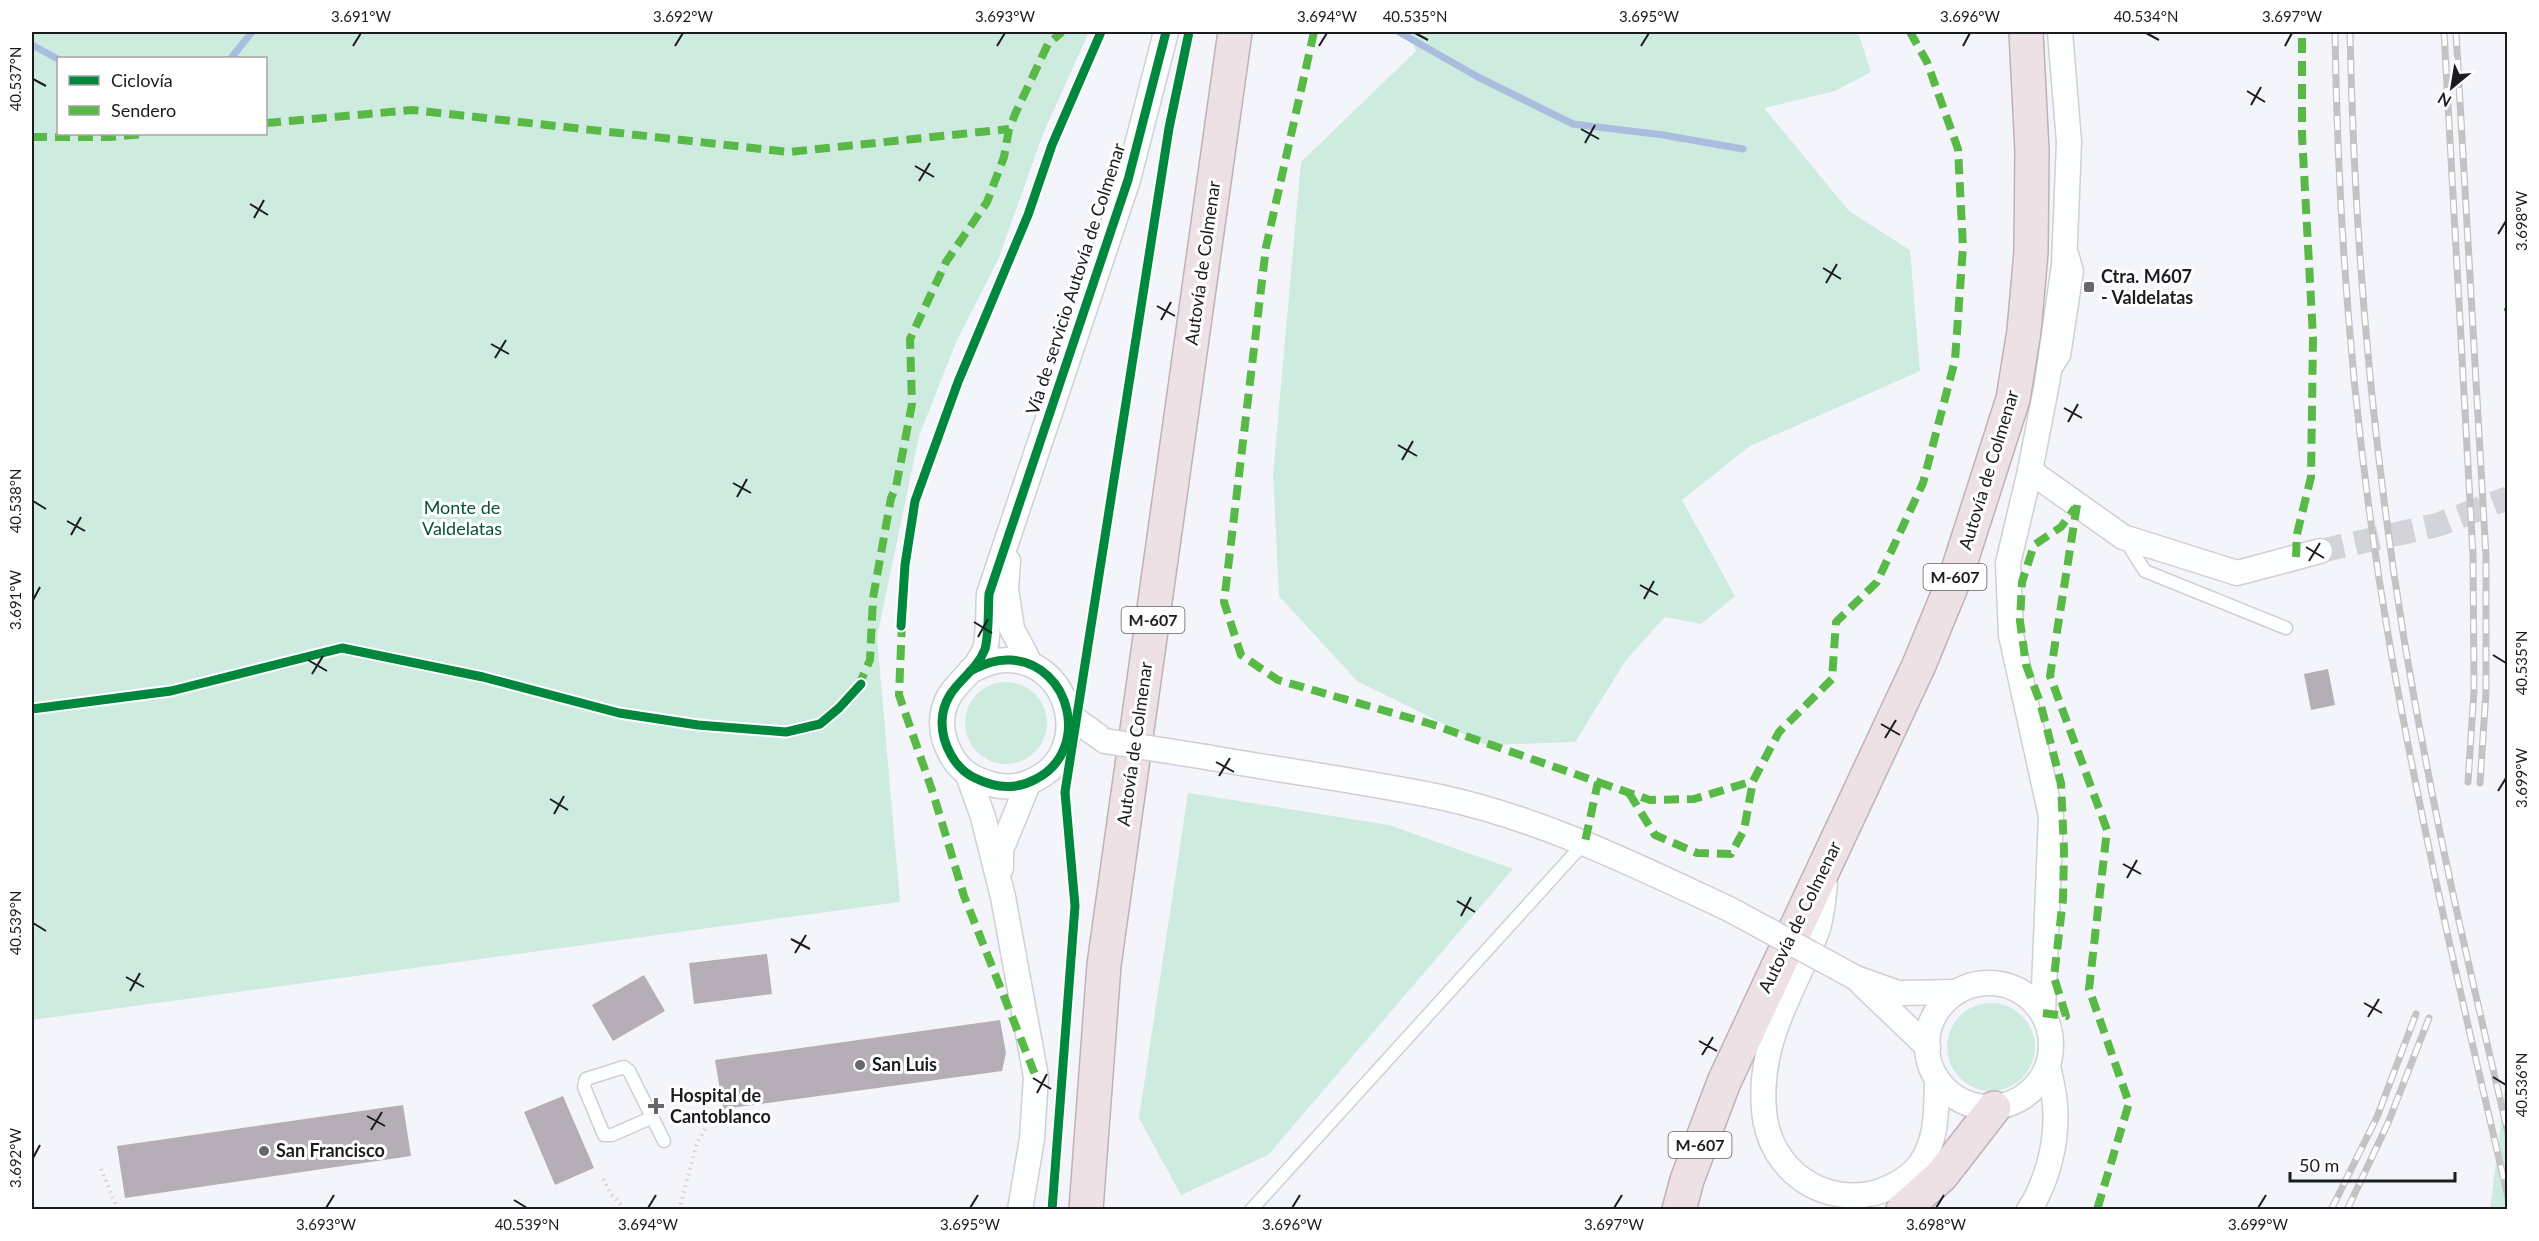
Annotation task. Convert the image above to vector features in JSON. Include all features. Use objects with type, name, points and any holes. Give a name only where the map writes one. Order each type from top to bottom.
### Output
[{"type":"highway","name":"Autovía de Colmenar","points":[[1086,1209],[1104,965],[1235,32]]},
{"type":"highway","name":"Autovía de Colmenar","points":[[1679,1209],[1724,1082],[1919,665],[1953,580],[2013,399],[2024,331],[2031,252],[2032,151],[2026,32]]},
{"type":"highway","points":[[1903,1209],[1942,1175],[1994,1108]]},
{"type":"street","name":"Vía de servicio Autovía de Colmenar","points":[[970,671],[985,648],[989,594],[1128,180],[1166,32]]},
{"type":"street","points":[[2029,1209],[2044,1180],[2053,1138],[2056,1106],[2048,1067],[2051,1048],[2043,1013],[2051,816],[2011,635],[2008,563],[2030,471],[2047,383],[2064,265],[2069,142],[2060,32]]},
{"type":"street","points":[[2030,471],[2123,537],[2237,573],[2320,550]]},
{"type":"street","points":[[1009,535],[1006,589],[1012,629],[1030,665]]},
{"type":"street","points":[[1010,660],[1030,665],[1049,677],[1062,694],[1069,715],[1069,735],[1063,752],[1048,771],[1028,783],[1008,788],[987,784],[968,775],[954,761],[945,742],[942,722],[946,702],[956,684],[970,671],[990,662],[1010,660]]},
{"type":"street","points":[[1069,715],[1105,741]]},
{"type":"street","points":[[1063,752],[1105,741],[1441,798],[1585,842],[1729,909],[1856,978],[1898,993],[1957,992]]},
{"type":"street","points":[[968,775],[983,817],[1003,897],[1036,1077],[1032,1139],[1020,1209]]},
{"type":"street","points":[[1003,897],[1001,850],[1028,783]]},
{"type":"street","points":[[1831,854],[1817,932],[1771,1040],[1764,1088],[1764,1112],[1775,1150],[1785,1165],[1807,1183],[1833,1194],[1851,1197],[1889,1188],[1906,1179],[1920,1164],[1929,1147],[1935,1131],[1937,1079]]},
{"type":"street","points":[[1856,978],[1928,1047]]},
{"type":"street","points":[[2043,1013],[2019,990],[1999,983],[1975,982],[1957,992],[1941,1006],[1930,1024],[1928,1059],[1937,1079],[1950,1094],[1973,1106],[1994,1108],[2009,1105],[2027,1094],[2048,1067]]},
{"type":"lane","points":[[2123,537],[2145,571],[2286,628]]},
{"type":"lane","points":[[1251,1209],[1585,842]]},
{"type":"lane","points":[[652,1117],[612,1135],[604,1135],[584,1087],[586,1079],[624,1067],[629,1071],[652,1117],[664,1141]]},
{"type":"path","points":[[679,1209],[697,1143],[707,1126]]},
{"type":"path","points":[[102,1169],[118,1209]]},
{"type":"path","points":[[603,1179],[611,1194],[626,1209]]},
{"type":"green space","name":"Monte de Valdelatas","points":[[32,32],[1089,32],[1043,134],[998,260],[957,340],[919,436],[877,637],[900,902],[32,1020]]},
{"type":"green space","points":[[1408,32],[1858,32],[1871,72],[1835,91],[1764,108],[1849,211],[1910,250],[1920,371],[1750,446],[1682,500],[1735,596],[1701,624],[1665,617],[1626,660],[1575,742],[1486,745],[1357,681],[1279,596],[1273,474],[1301,162],[1416,51]]},
{"type":"green space","points":[[1006,682],[1022,685],[1035,694],[1044,707],[1047,723],[1044,739],[1035,752],[1022,761],[1006,764],[990,761],[977,752],[968,739],[965,723],[968,707],[977,694],[990,685]]},
{"type":"green space","points":[[1188,793],[1389,825],[1513,869],[1268,1155],[1181,1195],[1139,1118]]},
{"type":"green space","points":[[1991,1003],[2008,1006],[2022,1016],[2032,1030],[2035,1047],[2032,1064],[2022,1078],[2008,1088],[1991,1091],[1974,1088],[1960,1078],[1950,1064],[1947,1047],[1950,1030],[1960,1016],[1974,1006]]},
{"type":"green space","points":[[2507,1073],[2507,1209],[2490,1209]]},
{"type":"building","points":[[2328,669],[2335,705],[2311,710],[2304,674]]},
{"type":"building","points":[[767,954],[772,994],[694,1004],[689,963]]},
{"type":"building","points":[[644,975],[665,1011],[613,1041],[592,1005]]},
{"type":"building","name":"San Luis","points":[[1000,1020],[1006,1053],[1002,1071],[723,1109],[715,1060]]},
{"type":"building","points":[[563,1096],[594,1168],[555,1185],[524,1112]]},
{"type":"building","name":"San Francisco","points":[[403,1105],[411,1156],[125,1198],[117,1146]]},
{"type":"waterway","points":[[232,57],[252,32]]},
{"type":"waterway","points":[[1399,32],[1478,77],[1573,124],[1663,135],[1743,149]]},
{"type":"waterway","points":[[32,45],[57,58]]},
{"type":"tunnel","points":[[2320,551],[2437,525],[2508,498]]},
{"type":"railway","points":[[2335,32],[2344,263],[2358,417],[2378,570],[2402,715],[2430,853],[2508,1197]]},
{"type":"railway","points":[[2350,32],[2364,311],[2396,589],[2437,817],[2508,1133]]},
{"type":"railway","points":[[2444,32],[2473,555],[2474,691],[2468,782]]},
{"type":"railway","points":[[2456,32],[2486,556],[2486,692],[2480,783]]},
{"type":"railway","points":[[2331,1210],[2377,1117],[2416,1014]]},
{"type":"railway","points":[[2347,1210],[2388,1123],[2429,1018]]},
{"type":"marked path","points":[[858,687],[870,660],[873,598],[891,498],[896,487],[912,404],[910,339],[946,262],[987,202],[1004,157],[1009,129],[1016,112],[1048,44],[1062,32]]},
{"type":"marked path","points":[[1314,32],[1266,247],[1224,602],[1241,655],[1278,680],[1431,724],[1598,782],[1585,842]]},
{"type":"marked path","points":[[1598,782],[1650,800],[1694,799],[1753,781],[1779,732],[1832,679],[1836,622],[1877,582],[1923,483],[1955,360],[1963,247],[1958,149],[1927,62],[1910,32]]},
{"type":"marked path","points":[[2296,557],[2297,534],[2311,477],[2313,337],[2302,135],[2302,32]]},
{"type":"marked path","points":[[267,123],[413,110],[789,152],[1009,129]]},
{"type":"marked path","points":[[32,137],[133,135]]},
{"type":"marked path","points":[[2077,505],[2050,676],[2107,830],[2089,989],[2129,1103],[2097,1210]]},
{"type":"marked path","points":[[2043,1013],[2066,1016],[2054,977],[2063,899],[2064,850],[2061,783],[2040,702],[2026,665],[2020,621],[2022,582],[2034,545],[2061,527],[2075,508]]},
{"type":"marked path","points":[[902,622],[899,695],[933,793],[964,896],[1036,1077]]},
{"type":"marked path","points":[[1629,793],[1655,835],[1697,853],[1731,854],[1744,830],[1753,781]]},
{"type":"cycle path","points":[[901,626],[905,565],[915,501],[958,382],[1028,215],[1052,145],[1101,32]]},
{"type":"cycle path","points":[[970,671],[975,669],[980,667],[989,663],[999,660],[1010,660],[1031,665],[1048,676],[1060,692],[1067,710],[1068,730],[1064,749],[1053,766],[1036,779],[1021,785],[998,786],[975,778],[961,769],[944,739],[942,722],[944,709],[953,690],[960,682],[967,675],[974,667],[985,649],[989,594],[1128,180],[1166,32]]},
{"type":"cycle path","points":[[1052,1210],[1075,906],[1065,792],[1169,128],[1189,32]]},
{"type":"cycle path","points":[[32,709],[171,691],[342,648],[483,677],[619,713],[698,725],[786,732],[820,724],[839,708],[861,684]]},
{"type":"place","name":"Ctra. M607 - Valdelatas","points":[[2089,287]]},
{"type":"place","name":"San Luis","points":[[860,1065]]},
{"type":"place","name":"Hospital de Cantoblanco","points":[[656,1106]]},
{"type":"place","name":"San Francisco","points":[[264,1151]]}]
